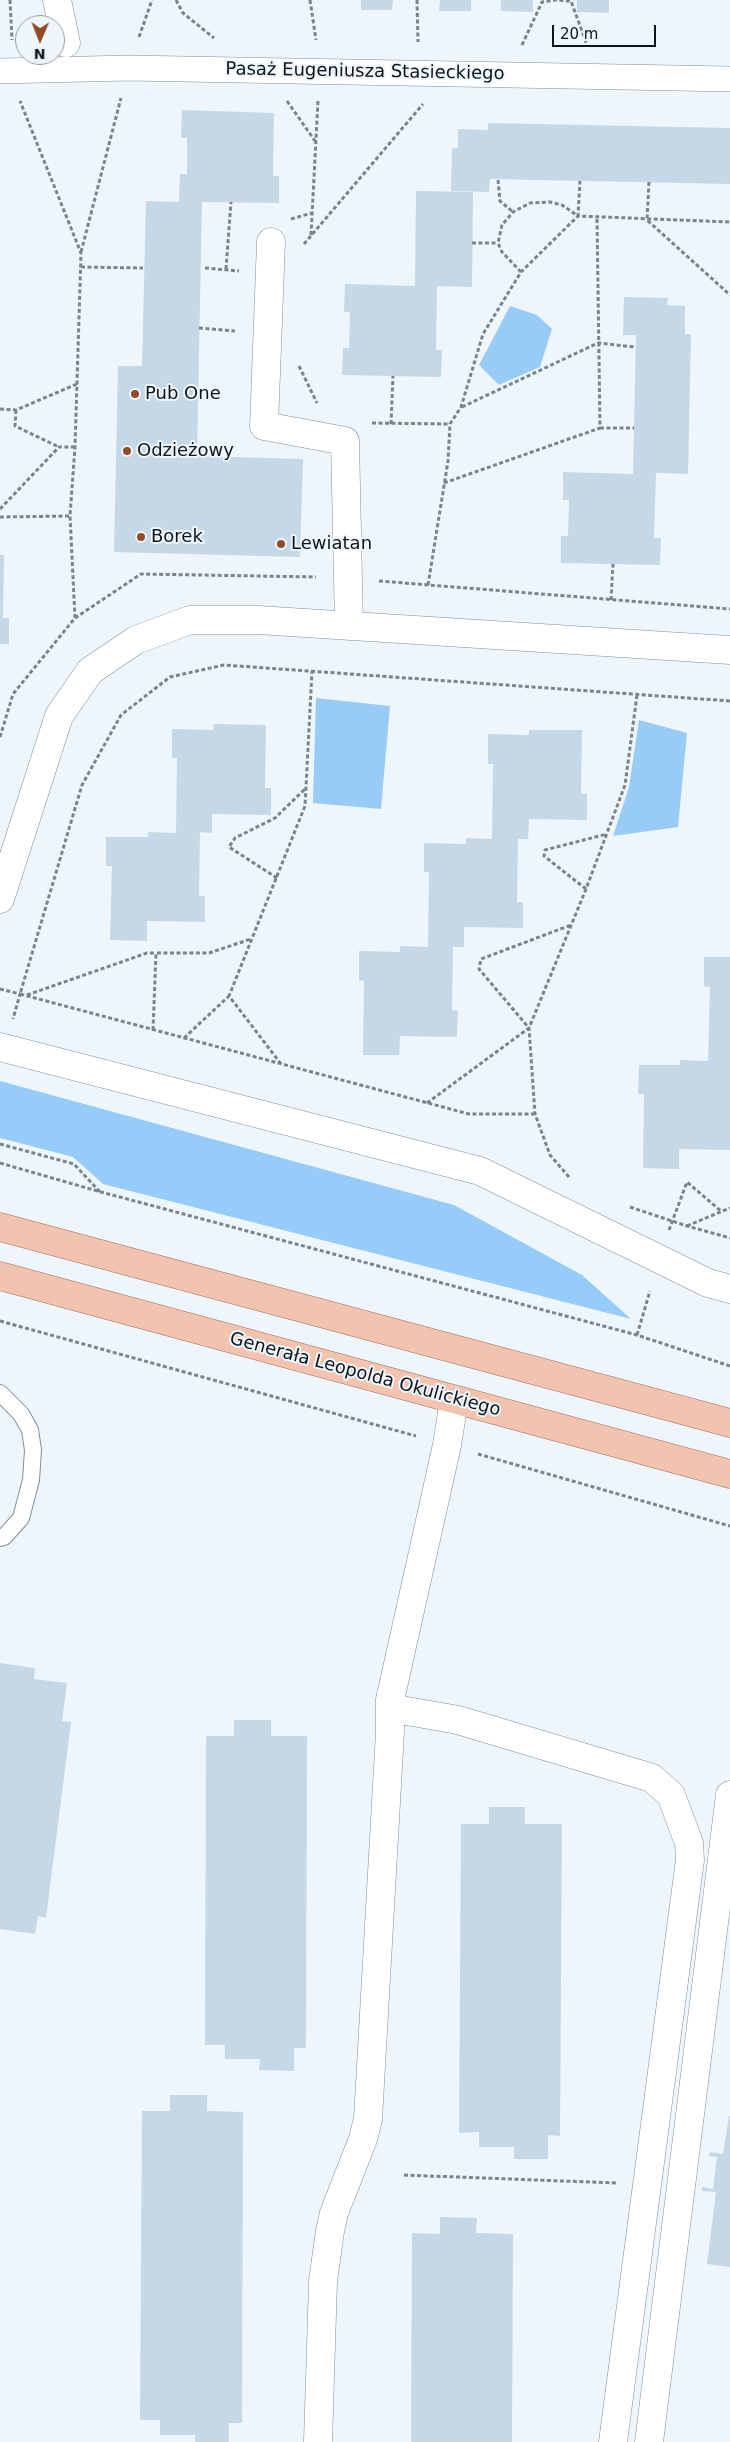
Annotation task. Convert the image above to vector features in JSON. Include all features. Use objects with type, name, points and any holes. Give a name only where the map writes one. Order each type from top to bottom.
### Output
[{"type":"main road","points":[[0,1227],[730,1423]]},
{"type":"main road","name":"Generała Leopolda Okulickiego","points":[[0,1276],[730,1474]]},
{"type":"street","points":[[57,0],[66,43]]},
{"type":"street","name":"Pasaż Eugeniusza Stasieckiego","points":[[7,71],[129,68],[320,70],[730,79]]},
{"type":"street","points":[[271,242],[264,426],[345,441],[349,626]]},
{"type":"street","points":[[0,899],[59,716],[90,671],[136,640],[190,620],[258,620],[730,650]]},
{"type":"street","points":[[0,1047],[480,1171],[708,1283],[730,1289]]},
{"type":"street","points":[[318,2442],[323,2281],[330,2231],[334,2213],[363,2139],[368,2119],[390,1708],[447,1445],[454,1400]]},
{"type":"street","points":[[390,1708],[458,1720],[652,1778],[671,1795],[689,1843],[690,1860],[612,2442]]},
{"type":"street","points":[[649,2442],[725,1880],[730,1795]]},
{"type":"lane","points":[[0,1393],[21,1414],[30,1430],[33,1450],[31,1480],[21,1518],[4,1537],[0,1538]]},
{"type":"path","points":[[10,0],[7,71],[81,253]]},
{"type":"path","points":[[75,618],[70,516],[75,447],[81,253],[129,68],[152,0]]},
{"type":"path","points":[[310,0],[320,70],[310,235]]},
{"type":"path","points":[[417,0],[418,73]]},
{"type":"path","points":[[508,75],[542,2],[555,0],[571,1],[598,76]]},
{"type":"path","points":[[263,70],[316,141]]},
{"type":"path","points":[[302,248],[310,235],[449,73]]},
{"type":"path","points":[[498,180],[500,201],[513,212]]},
{"type":"path","points":[[428,585],[444,483],[450,424],[461,407],[482,334],[521,272],[578,216],[580,181]]},
{"type":"path","points":[[646,220],[649,182]]},
{"type":"path","points":[[205,268],[226,269],[231,202]]},
{"type":"path","points":[[521,272],[502,252],[498,243],[502,225],[513,212],[530,203],[550,202],[562,205],[578,216],[730,222]]},
{"type":"path","points":[[597,217],[600,428]]},
{"type":"path","points":[[646,220],[730,295]]},
{"type":"path","points":[[472,243],[498,243]]},
{"type":"path","points":[[81,267],[144,268]]},
{"type":"path","points":[[237,279],[238,270]]},
{"type":"path","points":[[199,328],[236,331],[236,322]]},
{"type":"path","points":[[461,407],[598,343],[636,348]]},
{"type":"path","points":[[298,363],[318,405]]},
{"type":"path","points":[[391,424],[393,376]]},
{"type":"path","points":[[0,409],[16,410],[77,384]]},
{"type":"path","points":[[16,410],[15,426],[59,447],[75,447]]},
{"type":"path","points":[[363,423],[450,424]]},
{"type":"path","points":[[444,483],[600,428],[634,428]]},
{"type":"path","points":[[0,509],[59,447]]},
{"type":"path","points":[[0,517],[70,516]]},
{"type":"path","points":[[611,600],[613,564]]},
{"type":"path","points":[[0,737],[13,694],[75,618],[141,574],[347,578],[730,610]]},
{"type":"path","points":[[534,1114],[468,1114],[20,994],[82,785],[121,715],[170,677],[224,665],[730,701]]},
{"type":"path","points":[[184,1038],[229,996],[305,806],[312,671]]},
{"type":"path","points":[[574,1183],[550,1155],[534,1114],[529,1028],[586,890],[625,785],[638,695]]},
{"type":"path","points":[[276,878],[229,847],[235,838],[275,818],[306,788]]},
{"type":"path","points":[[586,890],[544,856],[545,850],[607,834]]},
{"type":"path","points":[[529,1028],[479,969],[481,959],[572,925]]},
{"type":"path","points":[[26,996],[146,953],[208,953],[252,939]]},
{"type":"path","points":[[153,1030],[156,953]]},
{"type":"path","points":[[229,996],[281,1064]]},
{"type":"path","points":[[426,1103],[529,1028]]},
{"type":"path","points":[[0,1144],[74,1164],[101,1192]]},
{"type":"path","points":[[0,1163],[101,1192],[637,1335],[730,1366]]},
{"type":"path","points":[[672,1221],[687,1182],[722,1212]]},
{"type":"path","points":[[626,1205],[687,1226],[730,1238]]},
{"type":"path","points":[[687,1226],[730,1208]]},
{"type":"path","points":[[0,1321],[730,1526]]},
{"type":"path","points":[[404,2175],[647,2185]]},
{"type":"shaded area","points":[[510,306],[537,315],[552,329],[540,367],[499,385],[479,365]]},
{"type":"shaded area","points":[[316,698],[390,706],[381,809],[313,803]]},
{"type":"shaded area","points":[[639,720],[687,733],[678,827],[613,836],[629,787]]},
{"type":"shaded area","points":[[0,1081],[454,1205],[582,1275],[631,1319],[103,1184],[73,1157],[0,1138]]},
{"type":"building","points":[[361,0],[393,0],[392,10],[361,10]]},
{"type":"building","points":[[440,0],[471,0],[471,11],[439,11]]},
{"type":"building","points":[[501,0],[533,0],[533,12],[501,11]]},
{"type":"building","points":[[577,0],[609,0],[609,13],[577,12]]},
{"type":"building","points":[[182,110],[274,113],[273,176],[279,176],[279,203],[202,202],[197,456],[303,459],[300,557],[114,552],[118,366],[142,366],[146,201],[179,202],[180,174],[187,174],[187,138],[181,138]]},
{"type":"building","points":[[488,123],[730,128],[730,184],[490,179],[489,192],[451,191],[452,148],[458,148],[458,129],[488,130]]},
{"type":"building","points":[[416,191],[473,192],[472,287],[437,286],[436,350],[442,350],[441,377],[342,375],[343,348],[349,348],[350,312],[344,312],[345,284],[415,286]]},
{"type":"building","points":[[624,297],[668,298],[667,305],[685,306],[685,334],[691,334],[688,474],[656,473],[654,538],[661,538],[660,565],[561,563],[561,536],[568,536],[569,500],[563,500],[563,472],[633,474],[636,335],[623,335]]},
{"type":"building","points":[[0,555],[4,555],[3,618],[9,618],[9,644],[0,644]]},
{"type":"building","points":[[214,724],[266,725],[265,788],[271,788],[271,815],[212,814],[212,833],[200,832],[199,896],[205,896],[205,922],[147,921],[147,941],[110,940],[112,866],[106,866],[106,837],[148,837],[148,832],[176,833],[177,758],[172,758],[172,729],[213,730]]},
{"type":"building","points":[[529,730],[582,730],[581,794],[587,794],[587,820],[529,819],[528,839],[518,839],[517,902],[523,902],[523,928],[464,927],[464,947],[453,947],[452,1010],[458,1011],[457,1037],[400,1036],[399,1055],[363,1055],[364,981],[359,980],[359,951],[400,952],[400,946],[428,947],[429,872],[424,872],[424,843],[466,844],[466,838],[492,839],[493,764],[488,764],[488,734],[529,735]]},
{"type":"building","points":[[704,957],[730,957],[730,1150],[679,1149],[679,1169],[643,1168],[644,1094],[638,1094],[639,1065],[680,1065],[680,1060],[708,1061],[710,987],[704,986]]},
{"type":"building","points":[[0,1663],[35,1668],[34,1679],[67,1683],[62,1721],[71,1722],[46,1918],[38,1916],[35,1934],[0,1929]]},
{"type":"building","points":[[234,1720],[271,1720],[271,1736],[307,1736],[306,2048],[294,2048],[294,2071],[259,2070],[260,2059],[225,2059],[225,2045],[205,2045],[206,1736],[234,1736]]},
{"type":"building","points":[[489,1807],[525,1807],[525,1824],[562,1824],[560,2136],[548,2135],[548,2159],[514,2159],[514,2147],[479,2147],[479,2132],[459,2133],[461,1824],[489,1824]]},
{"type":"building","points":[[170,2095],[207,2095],[207,2111],[243,2112],[242,2423],[229,2423],[229,2442],[195,2442],[195,2435],[160,2435],[160,2420],[140,2420],[142,2111],[170,2111]]},
{"type":"building","points":[[729,2116],[730,2267],[707,2264],[716,2192],[702,2191],[702,2187],[713,2189],[717,2157],[709,2156],[710,2152],[723,2154]]},
{"type":"building","points":[[440,2217],[477,2218],[476,2233],[513,2234],[512,2442],[411,2442],[412,2233],[440,2234]]},
{"type":"place","name":"Pub One","points":[[135,394]]},
{"type":"place","name":"Odzieżowy","points":[[127,451]]},
{"type":"place","name":"Borek","points":[[141,537]]},
{"type":"place","name":"Lewiatan","points":[[281,544]]}]
